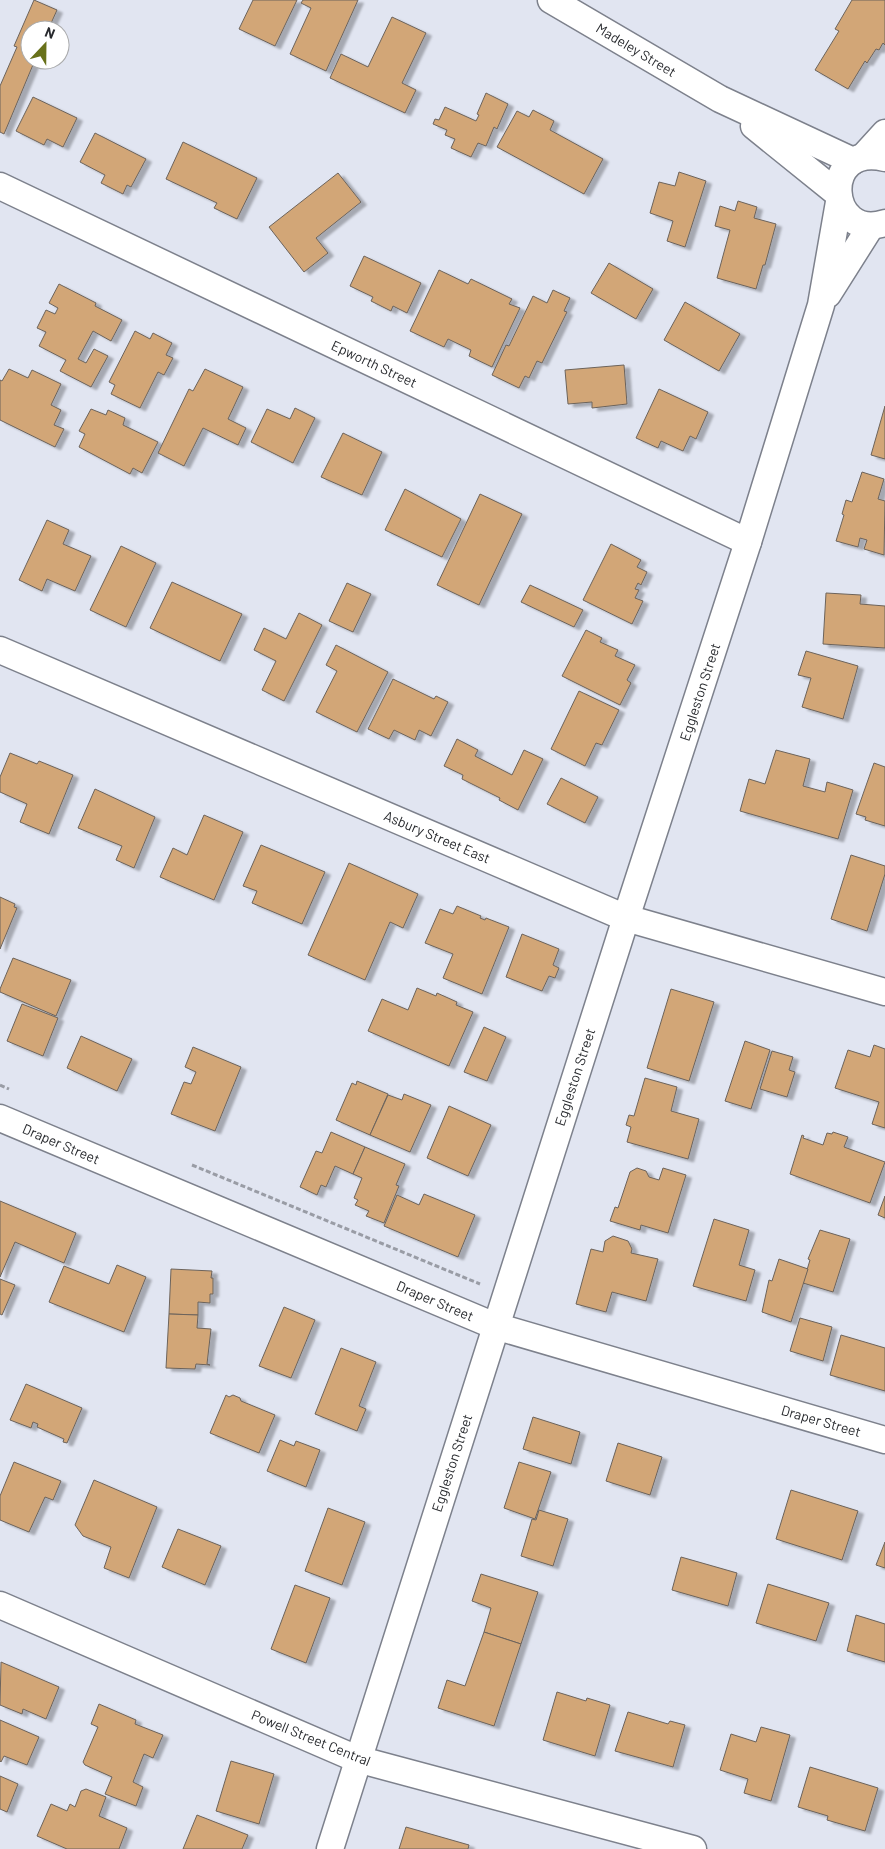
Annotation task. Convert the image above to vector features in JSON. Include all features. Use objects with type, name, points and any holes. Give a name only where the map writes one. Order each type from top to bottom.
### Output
[{"type":"street","name":"Madeley Street","points":[[551,0],[720,99],[867,158]]},
{"type":"street","name":"Madeley Street","points":[[720,99],[838,197],[846,214],[857,222],[878,224]]},
{"type":"street","points":[[867,158],[885,133]]},
{"type":"street","name":"Eggleston Street","points":[[330,1849],[357,1759],[748,542],[821,305],[838,197],[838,180],[844,169],[867,158]]},
{"type":"street","name":"Epworth Street","points":[[0,186],[748,542]]},
{"type":"street","name":"Eggleston Street","points":[[821,305],[878,224]]},
{"type":"street","name":"Asbury Street East","points":[[0,650],[626,918],[885,992]]},
{"type":"street","name":"Draper Street","points":[[0,1118],[496,1326],[885,1440]]},
{"type":"street","name":"Powell Street Central","points":[[0,1605],[357,1759],[693,1849]]},
{"type":"path","points":[[0,1085],[9,1089]]},
{"type":"path","points":[[184,1161],[506,1294]]},
{"type":"building","points":[[34,0],[57,10],[52,20],[25,20]]},
{"type":"building","points":[[253,0],[297,0],[275,46],[239,29]]},
{"type":"building","points":[[303,0],[358,0],[326,71],[290,54],[311,8],[301,3]]},
{"type":"building","points":[[852,0],[885,0],[885,45],[883,43],[879,50],[876,49],[867,63],[865,61],[848,89],[815,70],[839,31],[835,29]]},
{"type":"building","points":[[392,17],[426,33],[402,83],[416,90],[405,113],[330,78],[341,54],[368,67]]},
{"type":"building","points":[[20,32],[20,70],[31,70],[4,134],[0,132],[0,86],[17,47],[14,46]]},
{"type":"building","points":[[486,93],[508,104],[497,129],[494,127],[486,146],[478,143],[471,157],[451,148],[455,139],[445,135],[447,130],[433,124],[435,119],[439,120],[445,107],[476,121]]},
{"type":"building","points":[[33,97],[77,118],[63,147],[47,139],[44,145],[16,131]]},
{"type":"building","points":[[533,110],[554,121],[550,130],[603,159],[584,194],[497,147],[517,111],[529,117]]},
{"type":"building","points":[[95,133],[146,159],[131,187],[127,185],[123,194],[101,183],[105,175],[80,162]]},
{"type":"building","points":[[183,142],[257,178],[237,219],[214,208],[217,203],[166,179]]},
{"type":"building","points":[[679,172],[706,181],[685,247],[667,241],[673,221],[650,213],[659,182],[675,186]]},
{"type":"building","points":[[338,173],[361,202],[316,238],[328,253],[304,272],[269,227]]},
{"type":"building","points":[[738,201],[757,207],[754,218],[776,224],[765,265],[763,265],[756,289],[717,278],[730,230],[715,226],[720,206],[735,211]]},
{"type":"building","points":[[364,256],[421,283],[407,313],[393,306],[391,311],[371,301],[373,297],[350,286]]},
{"type":"building","points":[[609,263],[653,289],[636,319],[591,293]]},
{"type":"building","points":[[439,270],[468,284],[471,279],[512,299],[509,304],[520,308],[492,367],[469,356],[471,350],[448,339],[444,347],[410,331]]},
{"type":"building","points":[[59,284],[96,303],[95,306],[122,320],[111,341],[93,331],[78,359],[86,363],[94,349],[108,356],[91,387],[60,371],[66,360],[39,346],[46,332],[37,328],[46,310],[55,314],[58,308],[49,303]]},
{"type":"building","points":[[553,290],[570,298],[564,311],[567,312],[542,363],[537,361],[529,378],[525,376],[519,388],[492,375],[506,345],[509,346],[533,296],[547,303]]},
{"type":"building","points":[[685,302],[740,334],[719,371],[664,340]]},
{"type":"building","points":[[135,331],[150,339],[153,333],[172,343],[166,355],[173,358],[164,375],[158,372],[140,408],[111,394],[115,385],[109,382]]},
{"type":"building","points":[[624,365],[627,404],[592,408],[592,402],[568,404],[565,370]]},
{"type":"building","points":[[9,369],[28,378],[32,370],[61,384],[51,405],[61,410],[54,425],[64,429],[55,447],[0,420],[0,380],[2,381]]},
{"type":"building","points":[[205,369],[243,387],[228,419],[246,428],[238,445],[203,428],[184,466],[158,453],[189,389],[193,391]]},
{"type":"building","points":[[659,389],[708,412],[696,439],[690,436],[683,451],[661,441],[658,448],[636,438]]},
{"type":"building","points":[[885,406],[885,459],[871,455]]},
{"type":"building","points":[[295,408],[315,418],[293,463],[251,442],[267,409],[290,419]]},
{"type":"building","points":[[91,409],[106,415],[108,410],[125,418],[123,425],[158,442],[142,473],[133,468],[130,474],[79,447],[85,434],[79,431]]},
{"type":"building","points":[[343,433],[382,452],[362,495],[321,477]]},
{"type":"building","points":[[862,472],[884,479],[878,499],[885,501],[884,555],[864,549],[867,540],[860,538],[858,547],[836,541],[844,515],[842,514],[846,500],[852,502]]},
{"type":"building","points":[[405,489],[461,519],[442,557],[385,530]]},
{"type":"building","points":[[480,494],[522,514],[479,605],[437,585]]},
{"type":"building","points":[[47,520],[69,530],[63,544],[91,556],[75,591],[47,579],[42,591],[19,580]]},
{"type":"building","points":[[611,544],[641,560],[637,567],[647,572],[641,585],[638,583],[635,589],[639,590],[635,598],[643,601],[632,624],[583,600]]},
{"type":"building","points":[[121,546],[156,563],[126,627],[90,610]]},
{"type":"building","points":[[172,582],[242,614],[220,661],[150,628]]},
{"type":"building","points":[[347,583],[371,594],[353,632],[329,621]]},
{"type":"building","points":[[530,585],[583,610],[574,627],[521,602]]},
{"type":"building","points":[[826,593],[861,595],[860,604],[885,606],[885,648],[823,644]]},
{"type":"building","points":[[299,613],[322,625],[284,701],[262,690],[276,661],[254,650],[264,628],[286,639]]},
{"type":"building","points":[[586,630],[602,638],[600,642],[618,650],[615,656],[635,665],[627,680],[631,683],[620,705],[562,676]]},
{"type":"building","points":[[336,645],[388,672],[357,732],[316,712],[337,671],[326,665]]},
{"type":"building","points":[[806,651],[858,666],[843,719],[802,707],[811,678],[798,675]]},
{"type":"building","points":[[393,679],[434,699],[436,696],[448,702],[431,736],[419,730],[415,740],[394,730],[389,739],[368,729]]},
{"type":"building","points":[[579,691],[619,710],[602,745],[596,743],[585,766],[551,749]]},
{"type":"building","points":[[457,739],[478,750],[475,756],[512,775],[524,750],[543,759],[518,810],[499,800],[500,798],[462,779],[463,775],[444,766]]},
{"type":"building","points":[[776,750],[810,759],[803,786],[825,792],[827,782],[853,790],[838,839],[740,811],[749,779],[765,784]]},
{"type":"building","points":[[10,753],[37,764],[39,761],[73,775],[49,834],[20,822],[27,804],[0,792],[0,777]]},
{"type":"building","points":[[874,763],[885,767],[885,826],[865,820],[866,817],[856,814]]},
{"type":"building","points":[[561,778],[598,797],[585,823],[547,804]]},
{"type":"building","points":[[95,789],[155,817],[134,868],[116,860],[122,846],[78,828]]},
{"type":"building","points":[[204,815],[243,832],[214,900],[160,877],[173,848],[187,855]]},
{"type":"building","points":[[261,845],[325,872],[302,924],[252,903],[257,891],[243,886]]},
{"type":"building","points":[[851,855],[885,866],[885,874],[867,931],[831,919]]},
{"type":"building","points":[[349,863],[418,894],[403,928],[390,922],[365,980],[308,955]]},
{"type":"building","points":[[0,897],[15,904],[14,907],[17,908],[0,949]]},
{"type":"building","points":[[457,906],[481,916],[480,918],[485,920],[486,918],[509,927],[482,994],[443,978],[453,954],[425,943],[440,909],[453,914]]},
{"type":"building","points":[[522,934],[559,949],[553,965],[559,968],[555,978],[549,976],[542,991],[506,977]]},
{"type":"building","points":[[13,958],[71,980],[56,1016],[0,992]]},
{"type":"building","points":[[417,988],[436,996],[437,993],[457,1002],[456,1005],[473,1012],[449,1066],[368,1031],[382,999],[408,1010]]},
{"type":"building","points":[[671,989],[714,1002],[689,1081],[647,1068]]},
{"type":"building","points":[[22,1004],[58,1018],[43,1056],[7,1041]]},
{"type":"building","points":[[484,1027],[506,1037],[487,1081],[464,1072]]},
{"type":"building","points":[[81,1036],[132,1059],[117,1091],[67,1068]]},
{"type":"building","points":[[745,1041],[770,1050],[751,1109],[725,1101]]},
{"type":"building","points":[[874,1045],[885,1049],[885,1128],[872,1124],[879,1102],[835,1088],[848,1050],[870,1057]]},
{"type":"building","points":[[193,1047],[241,1067],[215,1131],[171,1114],[184,1082],[191,1084],[196,1072],[185,1067]]},
{"type":"building","points":[[772,1051],[793,1057],[789,1070],[795,1072],[787,1097],[760,1089]]},
{"type":"building","points":[[645,1078],[677,1087],[671,1111],[699,1119],[688,1159],[627,1142],[631,1127],[626,1125],[629,1115],[634,1116]]},
{"type":"building","points":[[357,1081],[388,1094],[370,1135],[336,1120],[352,1083],[356,1085]]},
{"type":"building","points":[[404,1094],[431,1105],[410,1152],[370,1135],[388,1095],[402,1100]]},
{"type":"building","points":[[449,1106],[491,1125],[468,1176],[427,1158]]},
{"type":"building","points":[[331,1132],[365,1147],[353,1174],[335,1166],[326,1187],[321,1185],[317,1195],[300,1187],[316,1151],[322,1153]]},
{"type":"building","points":[[833,1132],[848,1137],[844,1147],[885,1162],[870,1203],[790,1174],[802,1135],[804,1136],[803,1138],[823,1145],[827,1133],[832,1134]]},
{"type":"building","points":[[365,1147],[405,1164],[396,1185],[399,1186],[384,1223],[366,1216],[369,1211],[355,1205],[358,1200],[354,1198],[362,1178],[353,1174]]},
{"type":"building","points":[[637,1168],[646,1171],[649,1177],[659,1180],[663,1168],[686,1175],[668,1233],[641,1225],[640,1230],[610,1221],[615,1207],[618,1208],[630,1172]]},
{"type":"building","points":[[424,1194],[475,1215],[458,1257],[384,1226],[397,1195],[419,1205]]},
{"type":"building","points":[[885,1196],[885,1218],[878,1215]]},
{"type":"building","points":[[0,1201],[76,1233],[64,1263],[15,1242],[0,1277]]},
{"type":"building","points":[[714,1219],[749,1230],[739,1265],[755,1270],[746,1301],[693,1286]]},
{"type":"building","points":[[820,1230],[850,1239],[833,1292],[803,1283],[810,1260],[808,1259]]},
{"type":"building","points":[[613,1236],[628,1241],[632,1249],[631,1253],[658,1259],[646,1301],[612,1292],[606,1312],[576,1304],[591,1249],[603,1252],[605,1241]]},
{"type":"building","points":[[779,1259],[808,1269],[791,1322],[762,1312],[769,1280],[772,1281]]},
{"type":"building","points":[[117,1265],[146,1277],[124,1332],[49,1302],[64,1266],[109,1284]]},
{"type":"building","points":[[171,1269],[212,1271],[213,1294],[210,1294],[210,1303],[198,1302],[198,1315],[169,1314]]},
{"type":"building","points":[[0,1279],[15,1285],[2,1315],[0,1314]]},
{"type":"building","points":[[284,1307],[315,1320],[291,1378],[259,1366]]},
{"type":"building","points":[[169,1314],[198,1315],[197,1328],[211,1329],[207,1364],[210,1365],[196,1364],[195,1369],[166,1368]]},
{"type":"building","points":[[800,1318],[832,1327],[823,1361],[790,1351]]},
{"type":"building","points":[[841,1335],[885,1348],[885,1391],[830,1375]]},
{"type":"building","points":[[341,1348],[376,1362],[359,1406],[366,1409],[357,1431],[315,1414]]},
{"type":"building","points":[[26,1384],[82,1408],[67,1443],[63,1442],[64,1439],[37,1427],[38,1424],[33,1422],[31,1428],[10,1420]]},
{"type":"building","points":[[226,1395],[229,1397],[233,1395],[240,1398],[241,1401],[275,1415],[259,1453],[210,1433]]},
{"type":"building","points":[[533,1417],[580,1432],[571,1464],[523,1449]]},
{"type":"building","points":[[280,1440],[294,1446],[296,1441],[320,1450],[306,1487],[267,1471]]},
{"type":"building","points":[[618,1443],[662,1457],[650,1495],[606,1481]]},
{"type":"building","points":[[14,1462],[61,1481],[53,1500],[45,1497],[29,1532],[0,1520],[0,1496]]},
{"type":"building","points":[[519,1462],[551,1472],[535,1519],[504,1508]]},
{"type":"building","points":[[94,1480],[157,1507],[129,1578],[104,1568],[111,1547],[83,1536],[75,1525]]},
{"type":"building","points":[[791,1490],[858,1511],[842,1560],[776,1539]]},
{"type":"building","points":[[328,1508],[365,1522],[342,1585],[305,1571]]},
{"type":"building","points":[[539,1510],[568,1519],[553,1566],[521,1556],[532,1519],[536,1520]]},
{"type":"building","points":[[178,1529],[221,1546],[205,1585],[162,1567]]},
{"type":"building","points":[[885,1542],[885,1568],[876,1565]]},
{"type":"building","points":[[681,1557],[737,1573],[728,1606],[672,1590]]},
{"type":"building","points":[[481,1574],[538,1592],[521,1644],[484,1632],[491,1608],[472,1601]]},
{"type":"building","points":[[768,1584],[829,1603],[816,1641],[756,1623]]},
{"type":"building","points":[[295,1585],[330,1598],[306,1663],[271,1649]]},
{"type":"building","points":[[856,1615],[885,1624],[885,1662],[847,1651]]},
{"type":"building","points":[[484,1632],[521,1644],[494,1726],[438,1708],[447,1680],[465,1686]]},
{"type":"building","points":[[1,1662],[59,1687],[46,1719],[23,1709],[22,1714],[0,1705]]},
{"type":"building","points":[[557,1692],[586,1701],[587,1698],[610,1705],[595,1756],[543,1740]]},
{"type":"building","points":[[99,1704],[136,1720],[135,1724],[163,1735],[153,1758],[144,1754],[133,1782],[143,1787],[136,1806],[105,1794],[112,1777],[85,1765],[83,1762],[98,1727],[91,1724]]},
{"type":"building","points":[[628,1712],[668,1724],[670,1721],[685,1725],[673,1767],[615,1751]]},
{"type":"building","points":[[0,1720],[39,1737],[27,1765],[4,1756],[0,1761]]},
{"type":"building","points":[[761,1727],[790,1735],[771,1801],[744,1793],[748,1779],[720,1770],[731,1734],[756,1742]]},
{"type":"building","points":[[231,1761],[274,1774],[259,1824],[216,1811]]},
{"type":"building","points":[[810,1767],[878,1788],[865,1831],[827,1820],[828,1816],[798,1807]]},
{"type":"building","points":[[0,1776],[18,1784],[7,1812],[0,1809]]},
{"type":"building","points":[[86,1789],[106,1797],[99,1816],[127,1828],[119,1849],[67,1849],[37,1836],[51,1804],[67,1811],[70,1804],[75,1807],[81,1791]]},
{"type":"building","points":[[197,1815],[248,1835],[242,1849],[183,1849]]},
{"type":"building","points":[[406,1827],[469,1845],[468,1849],[399,1849]]}]
